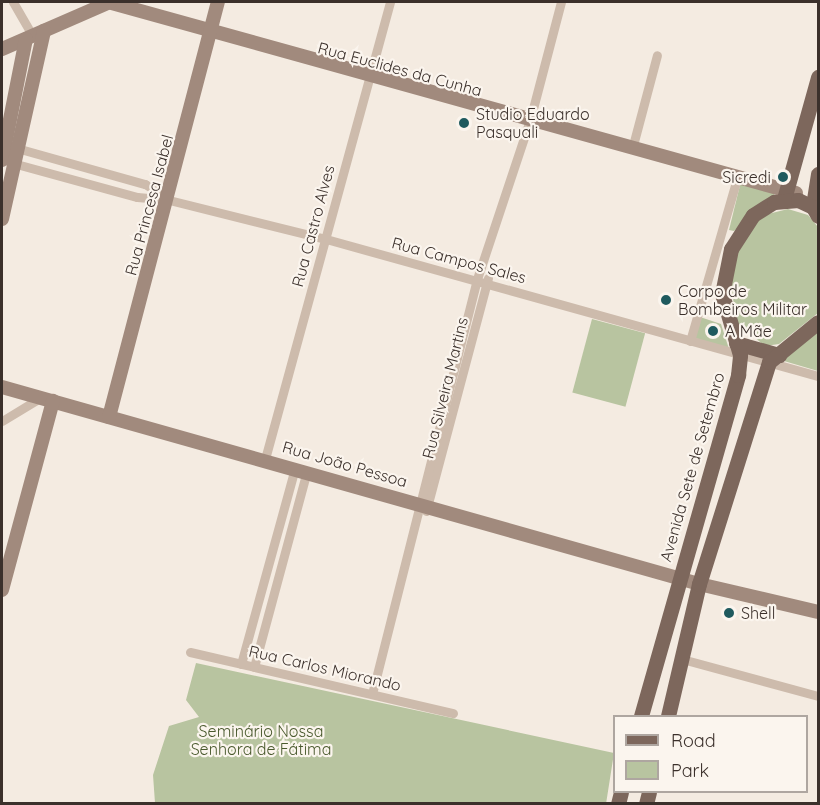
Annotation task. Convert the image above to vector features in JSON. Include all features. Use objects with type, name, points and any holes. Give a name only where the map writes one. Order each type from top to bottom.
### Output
[{"type":"main road","points":[[2,49],[109,2]]},
{"type":"main road","name":"Rua Euclides da Cunha","points":[[109,2],[211,35],[530,120],[737,178],[786,195]]},
{"type":"main road","name":"Rua Princesa Isabel","points":[[109,417],[169,200],[218,2]]},
{"type":"main road","points":[[2,160],[3,144],[35,35]]},
{"type":"main road","points":[[2,219],[20,149],[35,35]]},
{"type":"main road","points":[[774,358],[738,349],[724,309],[724,271],[731,249],[753,215],[786,195],[815,103],[819,77]]},
{"type":"main road","points":[[786,195],[816,205],[819,174]]},
{"type":"main road","points":[[668,715],[699,584],[774,358],[819,322]]},
{"type":"main road","name":"Avenida Sete de Setembro","points":[[642,715],[738,349]]},
{"type":"main road","name":"Rua João Pessoa","points":[[2,387],[425,503],[699,584],[819,612]]},
{"type":"main road","points":[[2,590],[47,400]]},
{"type":"main road","points":[[658,652],[682,659]]},
{"type":"street","points":[[13,2],[35,35]]},
{"type":"street","name":"Rua Castro Alves","points":[[265,459],[390,2]]},
{"type":"street","name":"Rua Silveira Martins","points":[[425,503],[454,368],[477,279],[487,261],[530,120],[561,2]]},
{"type":"street","points":[[632,149],[657,55]]},
{"type":"street","name":"Rua Campos Sales","points":[[3,144],[145,184],[169,200]]},
{"type":"street","name":"Rua Campos Sales","points":[[2,160],[88,182],[137,198],[169,200],[326,239],[488,282],[690,341],[738,349]]},
{"type":"street","points":[[88,182],[92,168]]},
{"type":"street","points":[[690,341],[737,178]]},
{"type":"street","points":[[723,226],[731,249]]},
{"type":"street","name":"Rua Silveira Martins","points":[[372,694],[420,518],[465,370],[488,282],[487,261]]},
{"type":"street","points":[[705,289],[724,271]]},
{"type":"street","points":[[774,358],[819,376]]},
{"type":"street","points":[[454,368],[465,370]]},
{"type":"street","points":[[2,421],[47,400]]},
{"type":"street","points":[[241,664],[301,469]]},
{"type":"street","points":[[254,667],[301,469]]},
{"type":"street","name":"Rua Carlos Miorando","points":[[190,652],[453,713]]},
{"type":"street","points":[[682,659],[819,696]]},
{"type":"green space","points":[[741,181],[774,190],[774,196],[734,231],[729,230]]},
{"type":"green space","points":[[788,209],[808,215],[818,227],[818,313],[779,344],[765,346],[736,322],[730,273],[745,231],[764,215]]},
{"type":"green space","points":[[700,317],[721,324],[729,349],[695,338]]},
{"type":"green space","points":[[592,319],[645,333],[625,407],[572,392]]},
{"type":"green space","points":[[818,331],[818,371],[784,361],[786,355]]},
{"type":"green space","name":"Seminário Nossa Senhora de Fátima","points":[[196,663],[613,753],[606,804],[155,803],[153,775],[169,726],[199,717],[186,700]]},
{"type":"place","name":"Studio Eduardo Pasquali","points":[[464,123]]},
{"type":"place","name":"Sicredi","points":[[783,177]]},
{"type":"place","name":"Corpo de Bombeiros Militar","points":[[666,300]]},
{"type":"place","name":"A Mãe","points":[[713,331]]},
{"type":"place","name":"Shell","points":[[729,613]]}]
